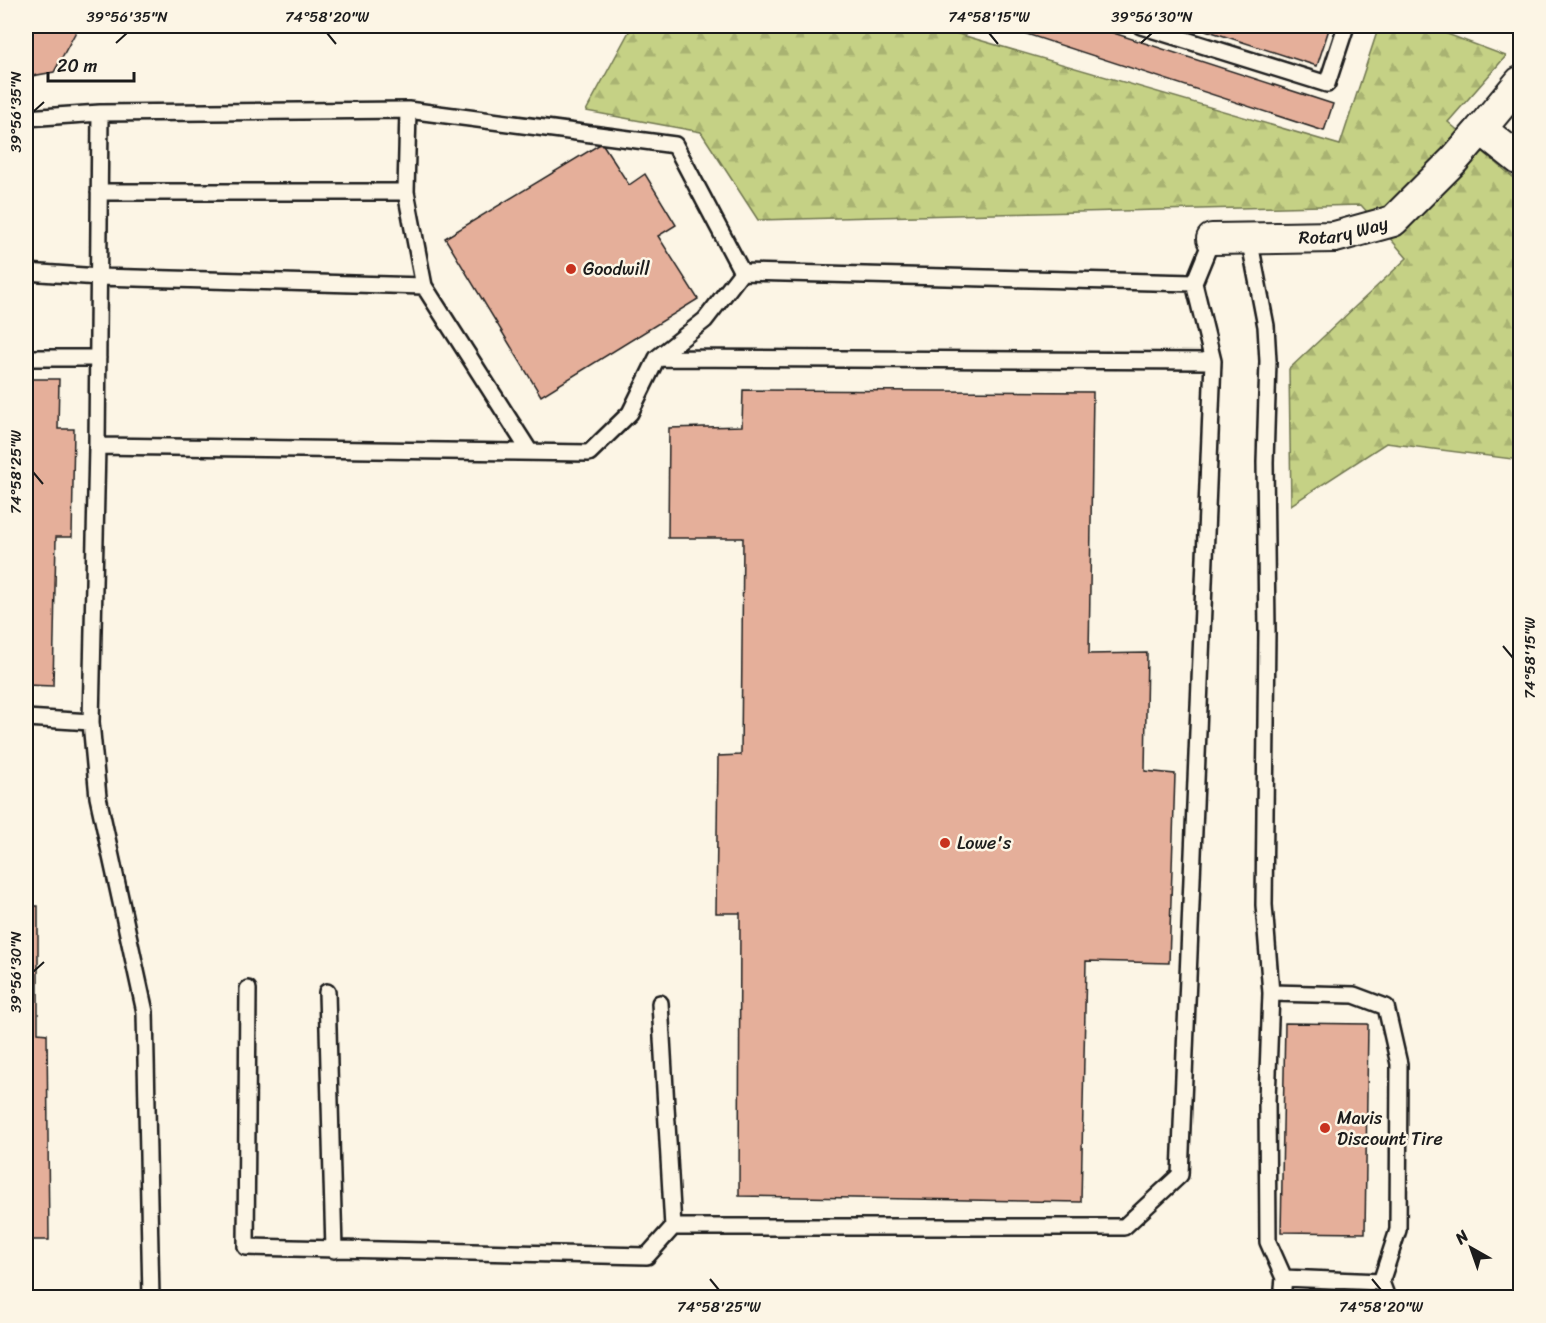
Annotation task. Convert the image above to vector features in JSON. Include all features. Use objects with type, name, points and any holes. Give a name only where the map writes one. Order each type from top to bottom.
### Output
[{"type":"street","name":"Rotary Way","points":[[1212,239],[1335,237],[1393,221],[1481,129],[1521,82]]},
{"type":"street","points":[[1481,129],[1521,160]]},
{"type":"lane","points":[[1141,26],[1327,84],[1346,26]]},
{"type":"lane","points":[[408,110],[406,192],[424,286],[530,452]]},
{"type":"lane","points":[[26,118],[100,113],[408,110],[675,145],[742,272]]},
{"type":"lane","points":[[100,113],[97,446],[91,722],[98,797],[145,1012],[151,1298]]},
{"type":"lane","points":[[99,192],[406,192]]},
{"type":"lane","points":[[1249,238],[1266,326],[1268,361],[1264,462],[1267,631],[1264,905],[1271,993],[1267,1100],[1268,1242],[1284,1278],[1282,1298]]},
{"type":"lane","points":[[673,1227],[1124,1227],[1180,1175],[1213,361],[1194,283],[1212,239]]},
{"type":"lane","points":[[26,272],[99,277],[424,286]]},
{"type":"lane","points":[[742,272],[1194,283]]},
{"type":"lane","points":[[97,446],[589,453],[630,414],[657,358],[705,320],[742,272]]},
{"type":"lane","points":[[26,358],[98,358]]},
{"type":"lane","points":[[657,358],[1213,361]]},
{"type":"lane","points":[[26,717],[91,722]]},
{"type":"lane","points":[[248,989],[246,1247],[334,1250],[647,1256],[673,1227],[660,1003]]},
{"type":"lane","points":[[327,992],[334,1250]]},
{"type":"lane","points":[[1271,993],[1354,995],[1386,1007],[1399,1064],[1398,1230],[1381,1282],[1387,1298]]},
{"type":"lane","points":[[1284,1278],[1381,1282]]},
{"type":"green space","points":[[632,26],[931,26],[1340,145],[1379,26],[1426,26],[1506,56],[1448,122],[1520,183],[1520,460],[1386,443],[1291,505],[1289,369],[1407,258],[1361,205],[758,220],[701,132],[586,111]]},
{"type":"building","points":[[26,26],[79,26],[54,72],[26,77]]},
{"type":"building","points":[[1002,26],[1092,26],[1333,104],[1324,131]]},
{"type":"building","points":[[1193,26],[1330,26],[1317,66]]},
{"type":"building","name":"Goodwill","points":[[602,143],[629,185],[645,174],[676,225],[658,236],[698,299],[541,396],[445,238]]},
{"type":"building","points":[[26,379],[59,379],[58,429],[74,429],[72,537],[56,537],[53,686],[26,685]]},
{"type":"building","name":"Lowe's","points":[[743,390],[1093,392],[1089,654],[1147,653],[1145,771],[1175,774],[1169,963],[1086,961],[1081,1202],[739,1196],[740,913],[716,913],[718,756],[741,755],[743,538],[668,538],[669,428],[742,426]]},
{"type":"building","points":[[26,906],[38,906],[38,1033],[47,1034],[49,1240],[26,1240]]},
{"type":"building","name":"Mavis Discount Tire","points":[[1285,1023],[1368,1024],[1365,1233],[1281,1232]]},
{"type":"place","name":"Goodwill","points":[[571,269]]},
{"type":"place","name":"Lowe's","points":[[945,843]]},
{"type":"place","name":"Mavis Discount Tire","points":[[1325,1128]]}]
